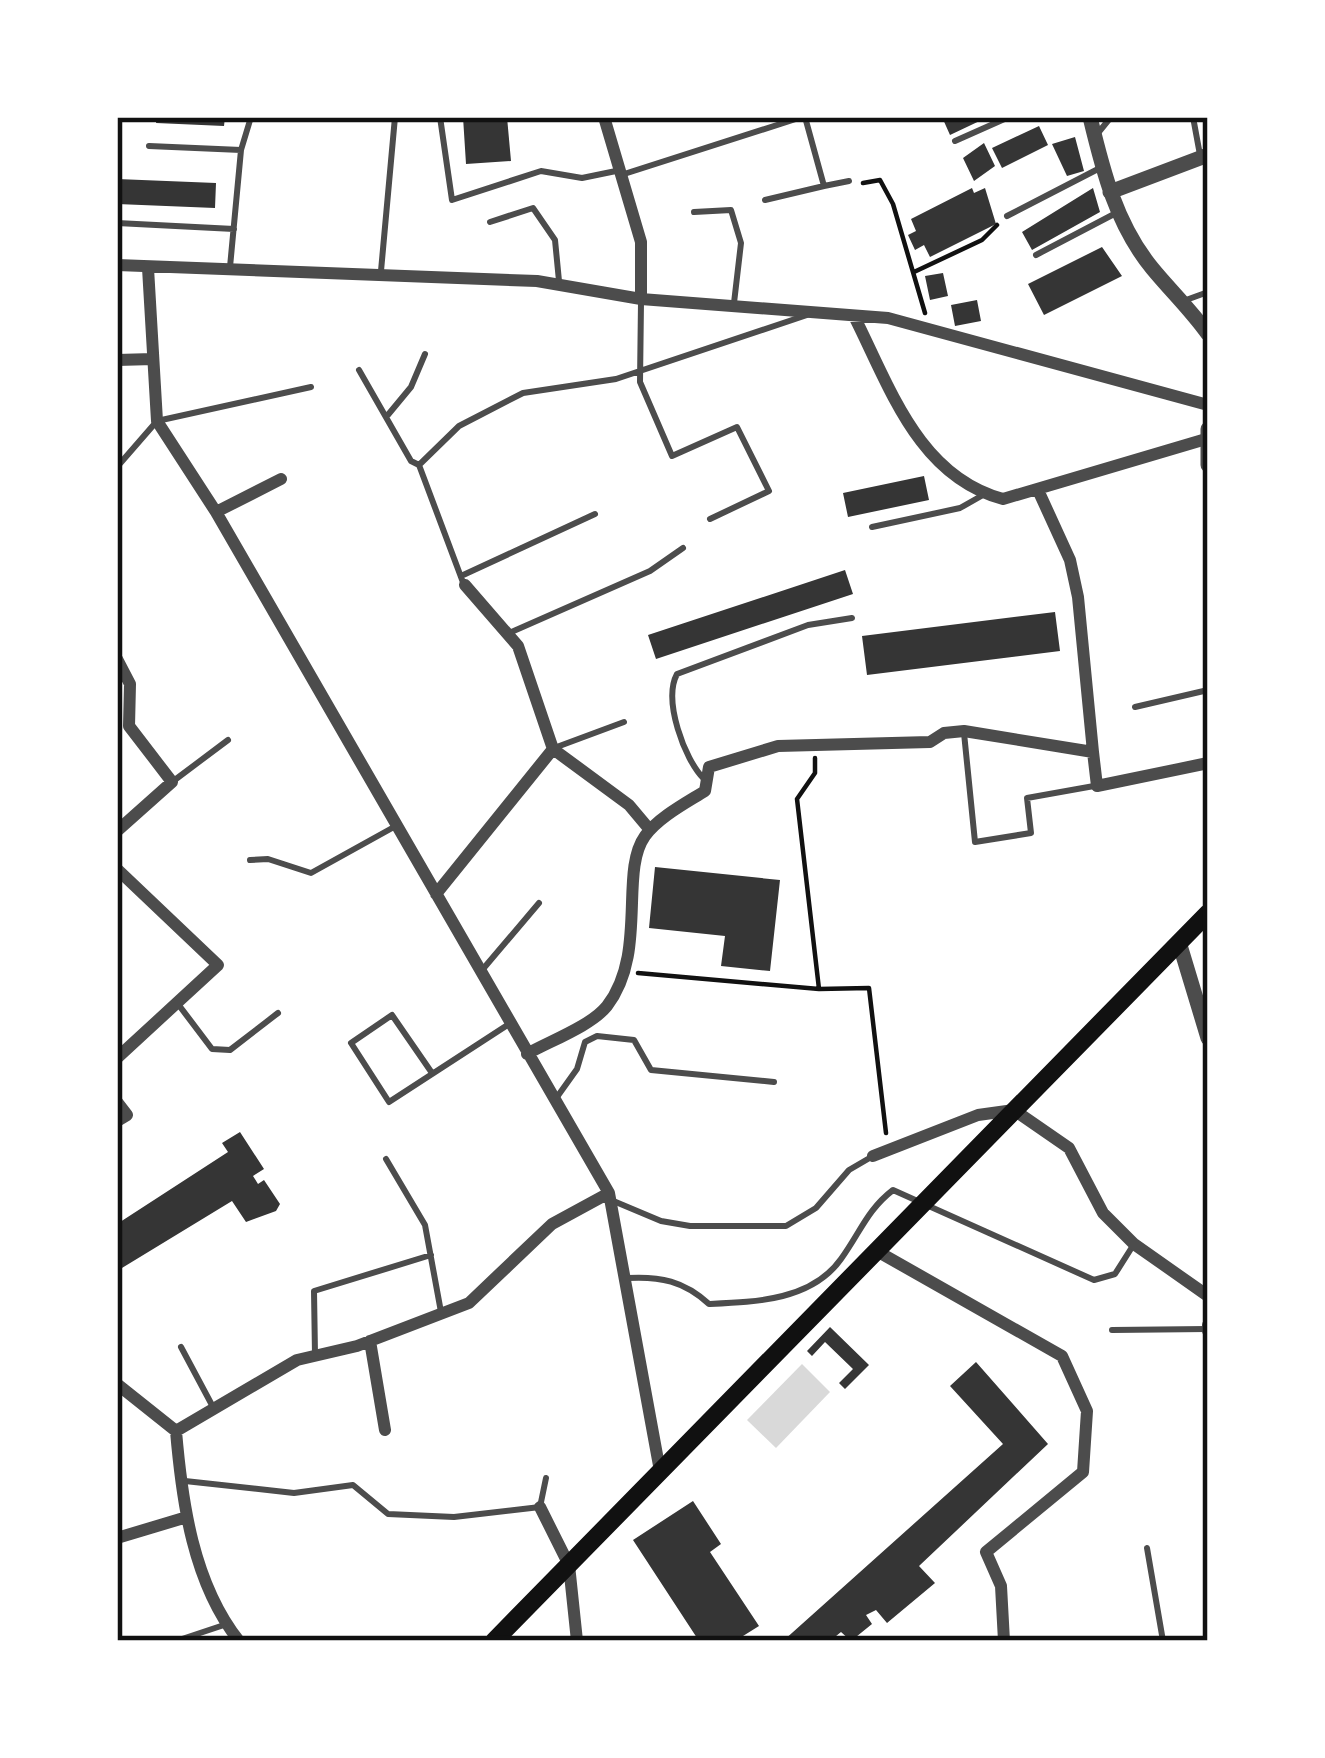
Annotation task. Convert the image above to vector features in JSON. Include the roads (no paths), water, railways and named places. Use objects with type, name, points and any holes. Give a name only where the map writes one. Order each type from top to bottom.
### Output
[{"type":"main road","points":[[494,1641],[1208,913]]},
{"type":"street","points":[[604,117],[641,242],[641,298]]},
{"type":"street","points":[[1090,117],[1101,167],[1119,212],[1149,264],[1208,334]]},
{"type":"street","points":[[1110,192],[1204,157]]},
{"type":"street","points":[[117,265],[381,271],[854,316],[929,330],[1208,405]]},
{"type":"street","points":[[148,268],[157,421],[216,512],[610,1197],[659,1471]]},
{"type":"street","points":[[854,316],[926,455],[984,494],[1003,500],[1207,434],[1208,465]]},
{"type":"street","points":[[117,361],[154,359]]},
{"type":"street","points":[[216,512],[281,479]]},
{"type":"street","points":[[1037,490],[1070,560],[1078,598],[1097,786],[1208,764]]},
{"type":"street","points":[[463,581],[509,633],[553,749],[629,805],[650,830]]},
{"type":"street","points":[[117,658],[130,684],[129,726],[172,782],[117,831]]},
{"type":"street","points":[[527,1054],[604,1010],[622,980],[635,912],[637,851],[650,830],[705,791],[709,766],[778,746],[931,742],[944,733],[964,731],[1093,752]]},
{"type":"street","points":[[436,894],[553,749]]},
{"type":"street","points":[[117,869],[218,965],[117,1058]]},
{"type":"street","points":[[1179,942],[1208,1038]]},
{"type":"street","points":[[117,1102],[127,1115],[117,1121]]},
{"type":"street","points":[[873,1156],[978,1115],[1014,1110],[1069,1148],[1103,1213],[1134,1244],[1208,1296]]},
{"type":"street","points":[[176,1431],[283,1366],[370,1341],[484,1294],[552,1223],[610,1197]]},
{"type":"street","points":[[875,1250],[1062,1356],[1087,1411],[1083,1472],[986,1552],[1001,1586],[1004,1641]]},
{"type":"street","points":[[370,1341],[385,1430]]},
{"type":"street","points":[[117,1384],[176,1431],[187,1517],[226,1624],[238,1641]]},
{"type":"street","points":[[540,1507],[568,1565],[577,1641]]},
{"type":"street","points":[[117,1538],[187,1517]]},
{"type":"lane","points":[[230,267],[241,149],[251,117]]},
{"type":"lane","points":[[381,271],[394,117]]},
{"type":"lane","points":[[440,117],[452,200],[541,171],[582,178],[621,172],[804,117],[824,187]]},
{"type":"lane","points":[[955,141],[1009,117]]},
{"type":"lane","points":[[1095,137],[1111,117]]},
{"type":"lane","points":[[1193,117],[1204,157]]},
{"type":"lane","points":[[148,146],[241,149]]},
{"type":"lane","points":[[1007,216],[1101,167]]},
{"type":"lane","points":[[765,200],[849,181]]},
{"type":"lane","points":[[490,222],[533,208],[555,240],[560,285]]},
{"type":"lane","points":[[694,212],[731,210],[741,243],[734,307]]},
{"type":"lane","points":[[1036,254],[1119,212]]},
{"type":"lane","points":[[117,223],[233,229]]},
{"type":"lane","points":[[1183,302],[1208,292]]},
{"type":"lane","points":[[641,298],[640,371],[672,457],[736,427],[769,491],[710,519]]},
{"type":"lane","points":[[419,465],[459,426],[523,393],[640,371],[810,314]]},
{"type":"lane","points":[[387,416],[411,388],[425,354]]},
{"type":"lane","points":[[358,370],[410,461],[419,465],[463,581],[595,514]]},
{"type":"lane","points":[[117,467],[157,421],[231,400],[311,387]]},
{"type":"lane","points":[[872,526],[960,508],[984,494]]},
{"type":"lane","points":[[509,633],[650,572],[683,548]]},
{"type":"lane","points":[[704,779],[693,768],[671,695],[677,674],[808,625],[852,618]]},
{"type":"lane","points":[[1135,707],[1208,690]]},
{"type":"lane","points":[[553,749],[623,722]]},
{"type":"lane","points":[[964,731],[975,842],[1031,833],[1027,798],[1097,786]]},
{"type":"lane","points":[[172,782],[228,740]]},
{"type":"lane","points":[[250,860],[268,859],[310,873],[395,826]]},
{"type":"lane","points":[[480,972],[538,903]]},
{"type":"lane","points":[[178,1004],[212,1049],[230,1050],[278,1013]]},
{"type":"lane","points":[[433,1073],[392,1015],[351,1043],[389,1102],[509,1024]]},
{"type":"lane","points":[[555,1099],[566,1090],[589,1040],[581,1023]]},
{"type":"lane","points":[[589,1040],[634,1040],[651,1070],[774,1082]]},
{"type":"lane","points":[[610,1197],[661,1221],[690,1226],[785,1226],[816,1208],[849,1170],[873,1156]]},
{"type":"lane","points":[[386,1159],[425,1226],[441,1312]]},
{"type":"lane","points":[[625,1278],[652,1276],[689,1286],[709,1304],[747,1303],[815,1287],[841,1259],[870,1208],[893,1190],[1094,1280],[1115,1274],[1134,1244]]},
{"type":"lane","points":[[315,1355],[314,1292],[431,1255]]},
{"type":"lane","points":[[1112,1330],[1208,1328]]},
{"type":"lane","points":[[181,1347],[214,1410]]},
{"type":"lane","points":[[180,1480],[279,1492],[353,1485],[388,1514],[454,1517],[540,1507],[546,1478]]},
{"type":"lane","points":[[1147,1548],[1163,1641]]},
{"type":"lane","points":[[176,1641],[226,1624]]}]
